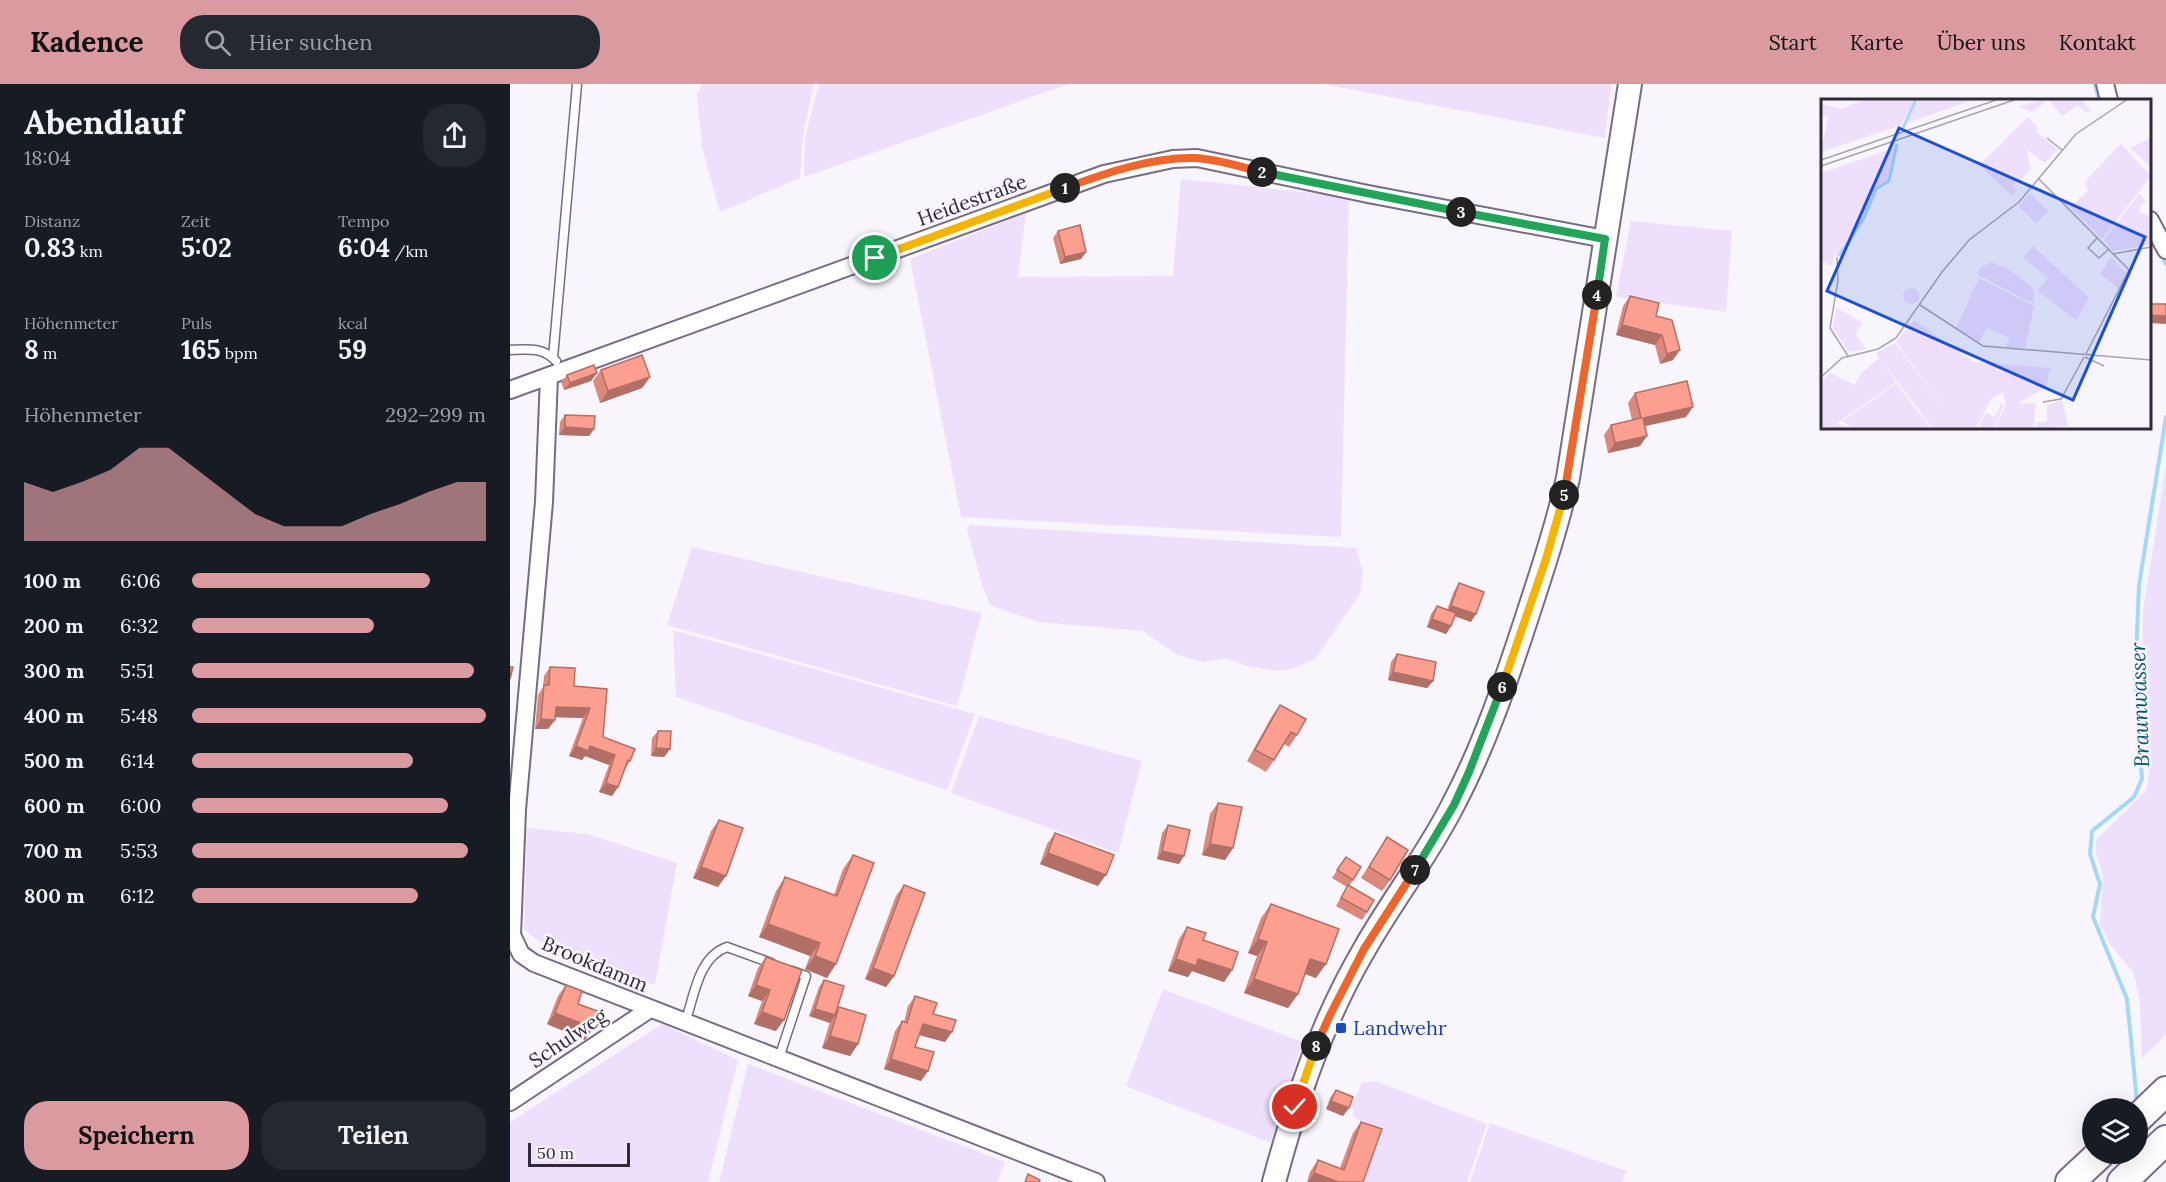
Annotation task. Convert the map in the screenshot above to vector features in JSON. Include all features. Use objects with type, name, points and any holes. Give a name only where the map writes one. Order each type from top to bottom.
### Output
[{"type":"highway","points":[[2070,1182],[2089,1164]]},
{"type":"street","points":[[1274,1182],[1295,1107],[1330,1015],[1364,949],[1454,805],[1479,750],[1518,645],[1559,516],[1568,478],[1630,84]]},
{"type":"street","points":[[2105,84],[2109,99]]},
{"type":"street","name":"Heidestraße","points":[[510,390],[555,369],[1104,174],[1173,159],[1197,158],[1368,194],[1605,239]]},
{"type":"street","points":[[2151,222],[2166,250]]},
{"type":"street","name":"Brookdamm","points":[[555,369],[517,810],[512,935],[521,954],[534,963],[685,1023],[1096,1182]]},
{"type":"street","name":"Schulweg","points":[[510,1102],[650,1009]]},
{"type":"lane","points":[[555,369],[577,84]]},
{"type":"lane","points":[[510,350],[542,350],[555,369]]},
{"type":"lane","points":[[685,1023],[702,972],[711,956],[727,947],[806,976],[779,1058]]},
{"type":"shaded area","points":[[703,84],[814,84],[803,134],[800,178],[720,212],[702,147],[697,94]]},
{"type":"shaded area","points":[[819,84],[1069,84],[804,177],[805,138]]},
{"type":"shaded area","points":[[1323,84],[1611,84],[1605,138]]},
{"type":"shaded area","points":[[1181,179],[1349,197],[1341,537],[961,517],[910,259],[1026,213],[1018,277],[1173,276]]},
{"type":"shaded area","points":[[1631,221],[1732,231],[1726,312],[1616,297]]},
{"type":"shaded area","points":[[2166,466],[2166,1035],[2142,1058],[2140,1004],[2134,973],[2111,946],[2100,925],[2103,875],[2096,854],[2096,840],[2146,791],[2149,775],[2142,688],[2143,611]]},
{"type":"shaded area","points":[[970,525],[1356,548],[1363,573],[1360,594],[1316,658],[1295,668],[1276,671],[1247,666],[1226,658],[1204,662],[1177,655],[1143,631],[1038,622],[991,606],[983,588],[967,529]]},
{"type":"shaded area","points":[[692,547],[982,613],[957,706],[667,625]]},
{"type":"shaded area","points":[[673,630],[975,714],[947,790],[676,697]]},
{"type":"shaded area","points":[[979,716],[1142,761],[1118,853],[951,793]]},
{"type":"shaded area","points":[[527,828],[587,834],[677,863],[655,985],[569,958],[553,950],[524,929]]},
{"type":"shaded area","points":[[1163,989],[1302,1042],[1271,1143],[1126,1086]]},
{"type":"shaded area","points":[[662,1024],[738,1060],[708,1182],[510,1182],[510,1122]]},
{"type":"shaded area","points":[[748,1064],[1005,1162],[997,1182],[719,1182]]},
{"type":"shaded area","points":[[1375,1081],[1487,1124],[1467,1182],[1363,1182],[1383,1134],[1354,1117],[1352,1105],[1362,1083]]},
{"type":"shaded area","points":[[1490,1123],[1626,1171],[1622,1182],[1470,1182]]},
{"type":"building","points":[[1080,225],[1086,252],[1065,257],[1058,231]]},
{"type":"building","points":[[1630,296],[1659,303],[1656,316],[1672,320],[1680,350],[1667,354],[1662,335],[1622,325]]},
{"type":"building","points":[[2151,304],[2166,304],[2166,316],[2151,315]]},
{"type":"building","points":[[642,355],[650,377],[608,391],[601,370]]},
{"type":"building","points":[[594,365],[597,373],[570,383],[567,375]]},
{"type":"building","points":[[1687,381],[1693,407],[1643,418],[1647,436],[1615,443],[1611,425],[1641,418],[1635,393]]},
{"type":"building","points":[[565,415],[595,416],[594,429],[565,427]]},
{"type":"building","points":[[1459,583],[1484,592],[1476,614],[1451,606]]},
{"type":"building","points":[[1437,606],[1456,613],[1451,626],[1432,619]]},
{"type":"building","points":[[1397,654],[1436,662],[1433,681],[1393,672]]},
{"type":"building","points":[[550,667],[575,668],[574,686],[607,689],[603,737],[635,749],[630,761],[628,760],[618,787],[606,783],[615,755],[590,746],[588,751],[576,746],[590,708],[556,707],[555,720],[541,719],[544,685],[549,685]]},
{"type":"building","points":[[1280,705],[1306,719],[1297,735],[1291,732],[1274,760],[1255,750]]},
{"type":"building","points":[[658,731],[671,731],[670,749],[656,748]]},
{"type":"building","points":[[1218,803],[1242,807],[1233,848],[1210,844]]},
{"type":"building","points":[[719,820],[743,828],[726,876],[701,867]]},
{"type":"building","points":[[1168,825],[1190,830],[1184,856],[1162,851]]},
{"type":"building","points":[[1055,833],[1114,855],[1106,875],[1048,853]]},
{"type":"building","points":[[1387,837],[1408,850],[1390,880],[1369,867]]},
{"type":"building","points":[[853,855],[874,863],[836,964],[815,956],[820,943],[768,924],[785,877],[837,896]]},
{"type":"building","points":[[1346,857],[1361,867],[1353,880],[1337,870]]},
{"type":"building","points":[[904,885],[925,893],[894,976],[873,968]]},
{"type":"building","points":[[1348,885],[1374,900],[1367,912],[1341,898]]},
{"type":"building","points":[[1271,904],[1339,929],[1326,964],[1310,959],[1298,994],[1254,979],[1267,942],[1258,939]]},
{"type":"building","points":[[1187,927],[1206,933],[1203,940],[1238,952],[1232,970],[1198,959],[1196,966],[1176,959]]},
{"type":"building","points":[[766,957],[802,970],[784,1020],[762,1012],[770,990],[756,985]]},
{"type":"building","points":[[824,980],[844,986],[835,1015],[815,1009]]},
{"type":"building","points":[[566,985],[582,991],[578,1004],[600,1012],[593,1028],[555,1013]]},
{"type":"building","points":[[915,996],[937,1003],[933,1014],[956,1020],[952,1032],[923,1024],[915,1047],[934,1052],[928,1071],[891,1059],[902,1021],[907,1023]]},
{"type":"building","points":[[839,1007],[866,1015],[858,1044],[830,1036]]},
{"type":"building","points":[[1336,1090],[1353,1097],[1349,1108],[1331,1101]]},
{"type":"building","points":[[1361,1122],[1382,1129],[1363,1182],[1338,1182],[1314,1173],[1318,1160],[1344,1170]]},
{"type":"building","points":[[1028,1174],[1040,1180],[1039,1182],[1025,1182]]},
{"type":"waterway","name":"Braunwasser","points":[[2095,84],[2099,99]]},
{"type":"waterway","name":"Braunwasser","points":[[2161,255],[2166,264]]},
{"type":"waterway","name":"Braunwasser","points":[[2137,1098],[2127,999],[2093,917],[2100,884],[2090,854],[2092,831],[2134,797],[2142,779],[2135,681],[2139,585],[2166,417]]},
{"type":"place","name":"Landwehr","points":[[1341,1028]]},
{"type":"route","points":[[875,258],[1104,174],[1149,163],[1197,158],[1368,194],[1605,239],[1568,478],[1559,516],[1518,645],[1490,723],[1454,805],[1364,949],[1319,1039],[1295,1107]]}]
